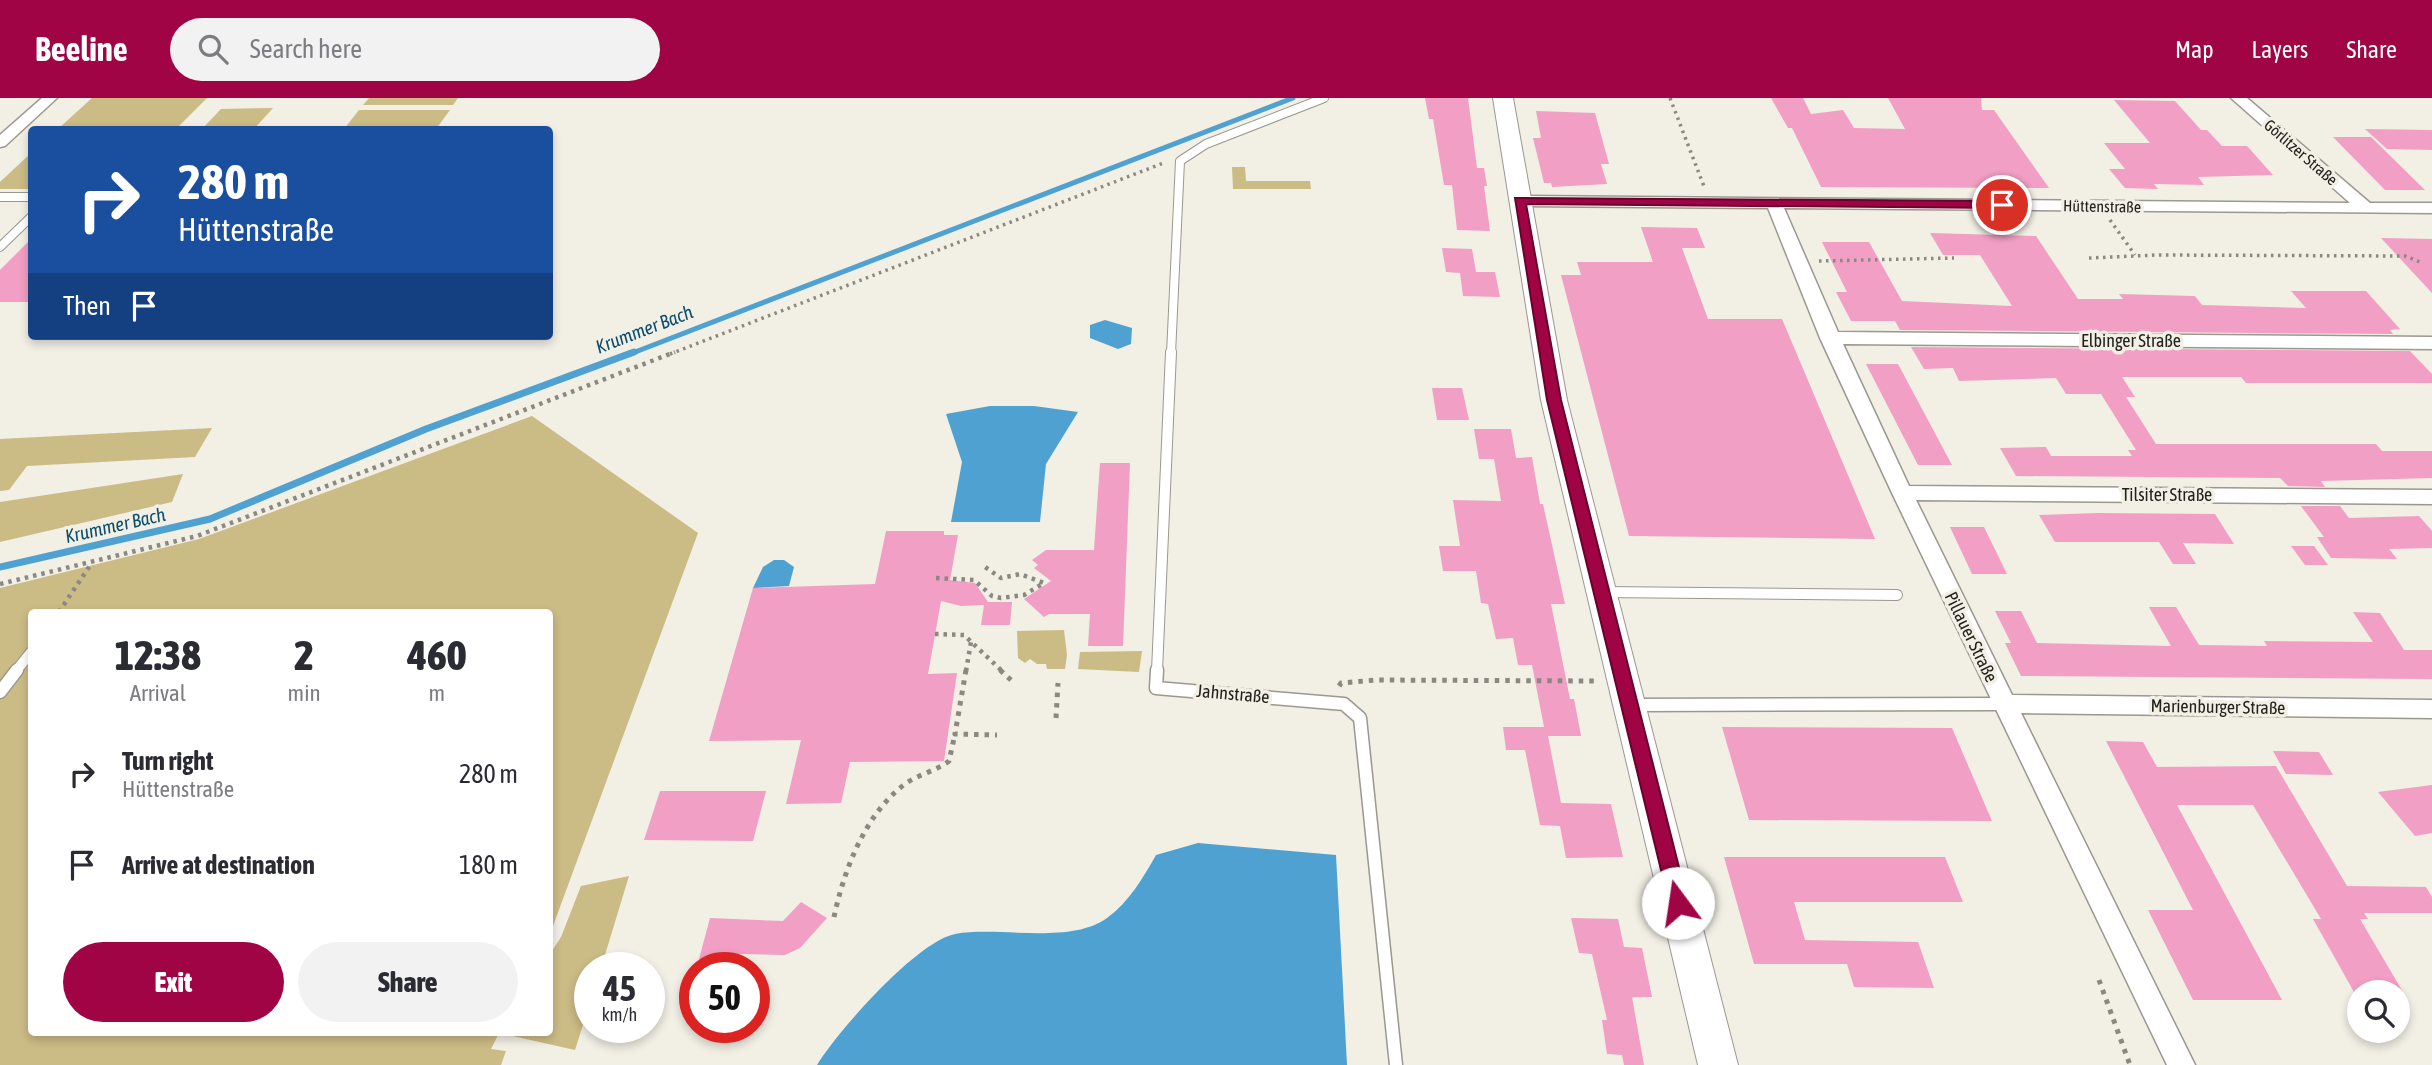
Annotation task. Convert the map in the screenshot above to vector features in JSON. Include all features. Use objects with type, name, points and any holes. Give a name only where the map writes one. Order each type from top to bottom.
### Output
[{"type":"main road","points":[[1503,98],[1554,400],[1718,1065]]},
{"type":"street","points":[[0,142],[50,98]]},
{"type":"street","name":"Görlitzer Straße","points":[[2238,98],[2365,207]]},
{"type":"street","name":"Hüttenstraße","points":[[1519,201],[2432,208]]},
{"type":"street","name":"Pillauer Straße","points":[[1774,203],[1829,338],[1902,493],[2181,1065]]},
{"type":"street","name":"Elbinger Straße","points":[[1829,338],[2432,343]]},
{"type":"street","name":"Tilsiter Straße","points":[[1902,493],[2432,497]]},
{"type":"street","name":"Marienburger Straße","points":[[2003,704],[2432,709]]},
{"type":"lane","points":[[1180,160],[1206,144],[1324,98]]},
{"type":"lane","name":"Jahnstraße","points":[[1180,160],[1156,688],[1344,704],[1360,718],[1396,1065]]},
{"type":"lane","points":[[0,197],[28,197]]},
{"type":"lane","points":[[0,247],[28,220]]},
{"type":"lane","points":[[1601,592],[1897,595]]},
{"type":"lane","points":[[0,692],[28,656]]},
{"type":"lane","points":[[1627,693],[2003,704]]},
{"type":"path","points":[[1670,98],[1710,202]]},
{"type":"path","points":[[0,584],[197,536],[1127,175],[1162,162],[1180,160]]},
{"type":"path","points":[[2099,206],[2135,255]]},
{"type":"path","points":[[2089,258],[2135,255],[2404,256],[2420,262]]},
{"type":"path","points":[[1797,261],[1954,258]]},
{"type":"path","points":[[60,609],[91,563]]},
{"type":"path","points":[[936,578],[974,580],[992,596],[1001,598],[1024,595],[1044,583],[1020,574],[1001,578],[982,565]]},
{"type":"path","points":[[935,634],[964,635],[1011,680]]},
{"type":"path","points":[[834,917],[851,854],[858,840],[898,790],[912,779],[932,772],[949,761],[971,642]]},
{"type":"path","points":[[1056,718],[1058,683]]},
{"type":"path","points":[[1325,703],[1341,683],[1627,693]]},
{"type":"path","points":[[955,734],[997,734]]},
{"type":"path","points":[[2099,981],[2130,1065]]},
{"type":"shaded area","points":[[92,98],[207,98],[179,126],[61,126]]},
{"type":"shaded area","points":[[369,98],[458,98],[453,105],[363,105]]},
{"type":"shaded area","points":[[273,108],[257,126],[205,126],[221,109]]},
{"type":"shaded area","points":[[359,110],[450,110],[438,126],[346,126]]},
{"type":"shaded area","points":[[28,156],[28,189],[0,189],[0,182]]},
{"type":"shaded area","points":[[1232,167],[1245,167],[1246,181],[1310,181],[1311,189],[1233,189]]},
{"type":"shaded area","points":[[532,416],[698,533],[553,926],[553,609],[28,609],[28,1036],[498,1036],[491,1049],[506,1051],[501,1065],[0,1065],[0,588],[199,539]]},
{"type":"shaded area","points":[[212,428],[195,457],[27,466],[9,490],[0,491],[0,439]]},
{"type":"shaded area","points":[[183,474],[172,502],[0,542],[0,502]]},
{"type":"shaded area","points":[[1064,630],[1067,655],[1065,669],[1047,669],[1046,664],[1037,664],[1030,659],[1025,663],[1018,658],[1017,631]]},
{"type":"shaded area","points":[[1142,651],[1139,672],[1078,669],[1080,652]]},
{"type":"shaded area","points":[[629,876],[606,952],[574,952],[574,1043],[577,1043],[575,1050],[513,1036],[553,1036],[553,949],[561,937],[581,886]]},
{"type":"water","points":[[1105,320],[1132,328],[1131,344],[1118,349],[1090,338],[1090,325]]},
{"type":"water","points":[[990,406],[1034,406],[1078,412],[1046,464],[1040,522],[951,522],[962,462],[946,414]]},
{"type":"water","points":[[774,560],[784,560],[794,567],[789,586],[753,588],[763,567]]},
{"type":"water","points":[[1198,843],[1336,855],[1347,1065],[817,1065],[842,1031],[879,990],[920,953],[939,941],[955,934],[973,932],[1054,933],[1092,926],[1122,905],[1141,881],[1156,855]]},
{"type":"building","points":[[1425,98],[1468,98],[1477,168],[1484,168],[1487,186],[1484,186],[1490,231],[1457,230],[1452,185],[1444,185],[1433,119],[1429,119]]},
{"type":"building","points":[[1771,98],[1803,98],[1811,114],[1843,110],[1854,128],[1905,129],[1888,98],[1981,98],[1982,110],[1994,110],[2049,188],[1821,187],[1792,128],[1788,128]]},
{"type":"building","points":[[2114,100],[2175,101],[2201,130],[2207,130],[2222,146],[2247,146],[2273,175],[2198,177],[2204,185],[2154,184],[2158,189],[2125,188],[2109,169],[2125,169],[2104,143],[2150,143]]},
{"type":"building","points":[[1536,111],[1595,113],[1609,164],[1601,164],[1607,184],[1552,187],[1551,183],[1544,183],[1533,138],[1541,138]]},
{"type":"building","points":[[2365,129],[2432,130],[2432,150],[2387,149]]},
{"type":"building","points":[[2333,137],[2371,137],[2425,190],[2385,190]]},
{"type":"building","points":[[1641,227],[1697,228],[1705,248],[1682,248],[1708,319],[1782,319],[1875,539],[1629,536],[1561,275],[1581,275],[1577,262],[1653,262]]},
{"type":"building","points":[[1930,233],[2036,236],[2078,299],[2123,299],[2119,294],[2195,296],[2202,305],[2306,308],[2291,291],[2366,291],[2400,329],[2390,330],[2393,334],[1900,330],[1895,321],[1851,321],[1836,292],[1847,292],[1822,242],[1869,242],[1902,301],[2012,306],[1980,255],[1943,255]]},
{"type":"building","points":[[2381,238],[2432,239],[2432,293]]},
{"type":"building","points":[[28,242],[28,302],[0,302],[0,270]]},
{"type":"building","points":[[1442,248],[1472,249],[1476,272],[1495,272],[1500,297],[1463,296],[1460,273],[1446,272]]},
{"type":"building","points":[[1911,347],[2410,351],[2432,374],[2432,383],[2246,383],[2241,377],[2122,377],[2135,397],[2126,397],[2156,444],[2376,444],[2382,451],[2432,451],[2432,478],[2321,481],[2325,487],[2288,486],[2280,478],[2016,476],[2000,448],[2046,447],[2051,456],[2132,456],[2128,450],[2136,450],[2101,394],[2066,394],[2056,378],[1959,381],[1953,368],[1924,369]]},
{"type":"building","points":[[1866,364],[1898,364],[1952,465],[1918,465]]},
{"type":"building","points":[[1432,388],[1462,388],[1469,420],[1437,420]]},
{"type":"building","points":[[1474,429],[1511,429],[1516,458],[1532,457],[1540,504],[1543,504],[1565,604],[1551,604],[1570,699],[1574,699],[1581,736],[1548,736],[1561,803],[1611,804],[1623,857],[1566,858],[1560,826],[1540,825],[1525,750],[1506,750],[1503,727],[1544,727],[1532,665],[1518,665],[1513,638],[1496,639],[1488,604],[1481,603],[1476,571],[1443,571],[1439,546],[1460,546],[1453,500],[1501,501],[1494,459],[1479,459]]},
{"type":"building","points":[[1100,463],[1130,463],[1123,646],[1088,646],[1090,614],[1049,614],[1044,617],[1024,599],[1051,581],[1034,568],[1038,565],[1032,560],[1046,550],[1094,550]]},
{"type":"building","points":[[2301,506],[2340,506],[2349,518],[2419,516],[2432,531],[2432,548],[2389,549],[2397,559],[2331,558],[2317,537],[2324,537]]},
{"type":"building","points":[[2215,514],[2234,544],[2183,543],[2196,564],[2173,564],[2159,542],[2055,542],[2039,515]]},
{"type":"building","points":[[1950,527],[1984,527],[2007,574],[1972,574]]},
{"type":"building","points":[[886,531],[944,531],[944,535],[958,535],[950,580],[975,583],[988,602],[1012,602],[1010,625],[981,625],[984,605],[961,606],[941,601],[928,674],[957,673],[944,761],[850,762],[841,803],[786,804],[801,740],[709,741],[753,588],[875,584]]},
{"type":"building","points":[[2291,546],[2314,546],[2328,565],[2305,565]]},
{"type":"building","points":[[2149,607],[2176,607],[2199,645],[2267,646],[2264,641],[2373,642],[2353,612],[2380,613],[2404,650],[2432,650],[2432,679],[2021,676],[2005,643],[2011,643],[1995,611],[2021,611],[2037,643],[2171,646]]},
{"type":"building","points":[[1722,727],[1952,728],[1992,821],[1749,820]]},
{"type":"building","points":[[2106,741],[2143,742],[2157,767],[2276,766],[2347,886],[2426,887],[2432,897],[2432,913],[2364,913],[2368,919],[2360,919],[2396,980],[2347,980],[2313,919],[2321,919],[2253,805],[2177,805],[2282,1000],[2193,1000],[2148,910],[2193,910]]},
{"type":"building","points":[[2273,751],[2319,752],[2333,775],[2286,774]]},
{"type":"building","points":[[2432,785],[2432,833],[2415,836],[2378,792]]},
{"type":"building","points":[[660,791],[766,791],[753,841],[644,840]]},
{"type":"building","points":[[1724,857],[1945,857],[1963,902],[1794,902],[1805,940],[1918,942],[1934,988],[1854,987],[1847,964],[1754,964]]},
{"type":"building","points":[[801,902],[827,918],[800,948],[785,955],[770,955],[770,952],[701,952],[710,918],[783,921]]},
{"type":"building","points":[[1571,918],[1618,919],[1624,947],[1642,948],[1652,997],[1632,997],[1644,1065],[1624,1065],[1622,1055],[1607,1054],[1602,1020],[1607,1020],[1592,954],[1579,953]]},
{"type":"waterway","name":"Krummer Bach","points":[[630,354],[1293,98]]},
{"type":"waterway","name":"Krummer Bach","points":[[0,567],[210,519],[426,429],[634,352]]},
{"type":"route","points":[[1678,903],[1554,400],[1519,201],[2002,205]]}]
